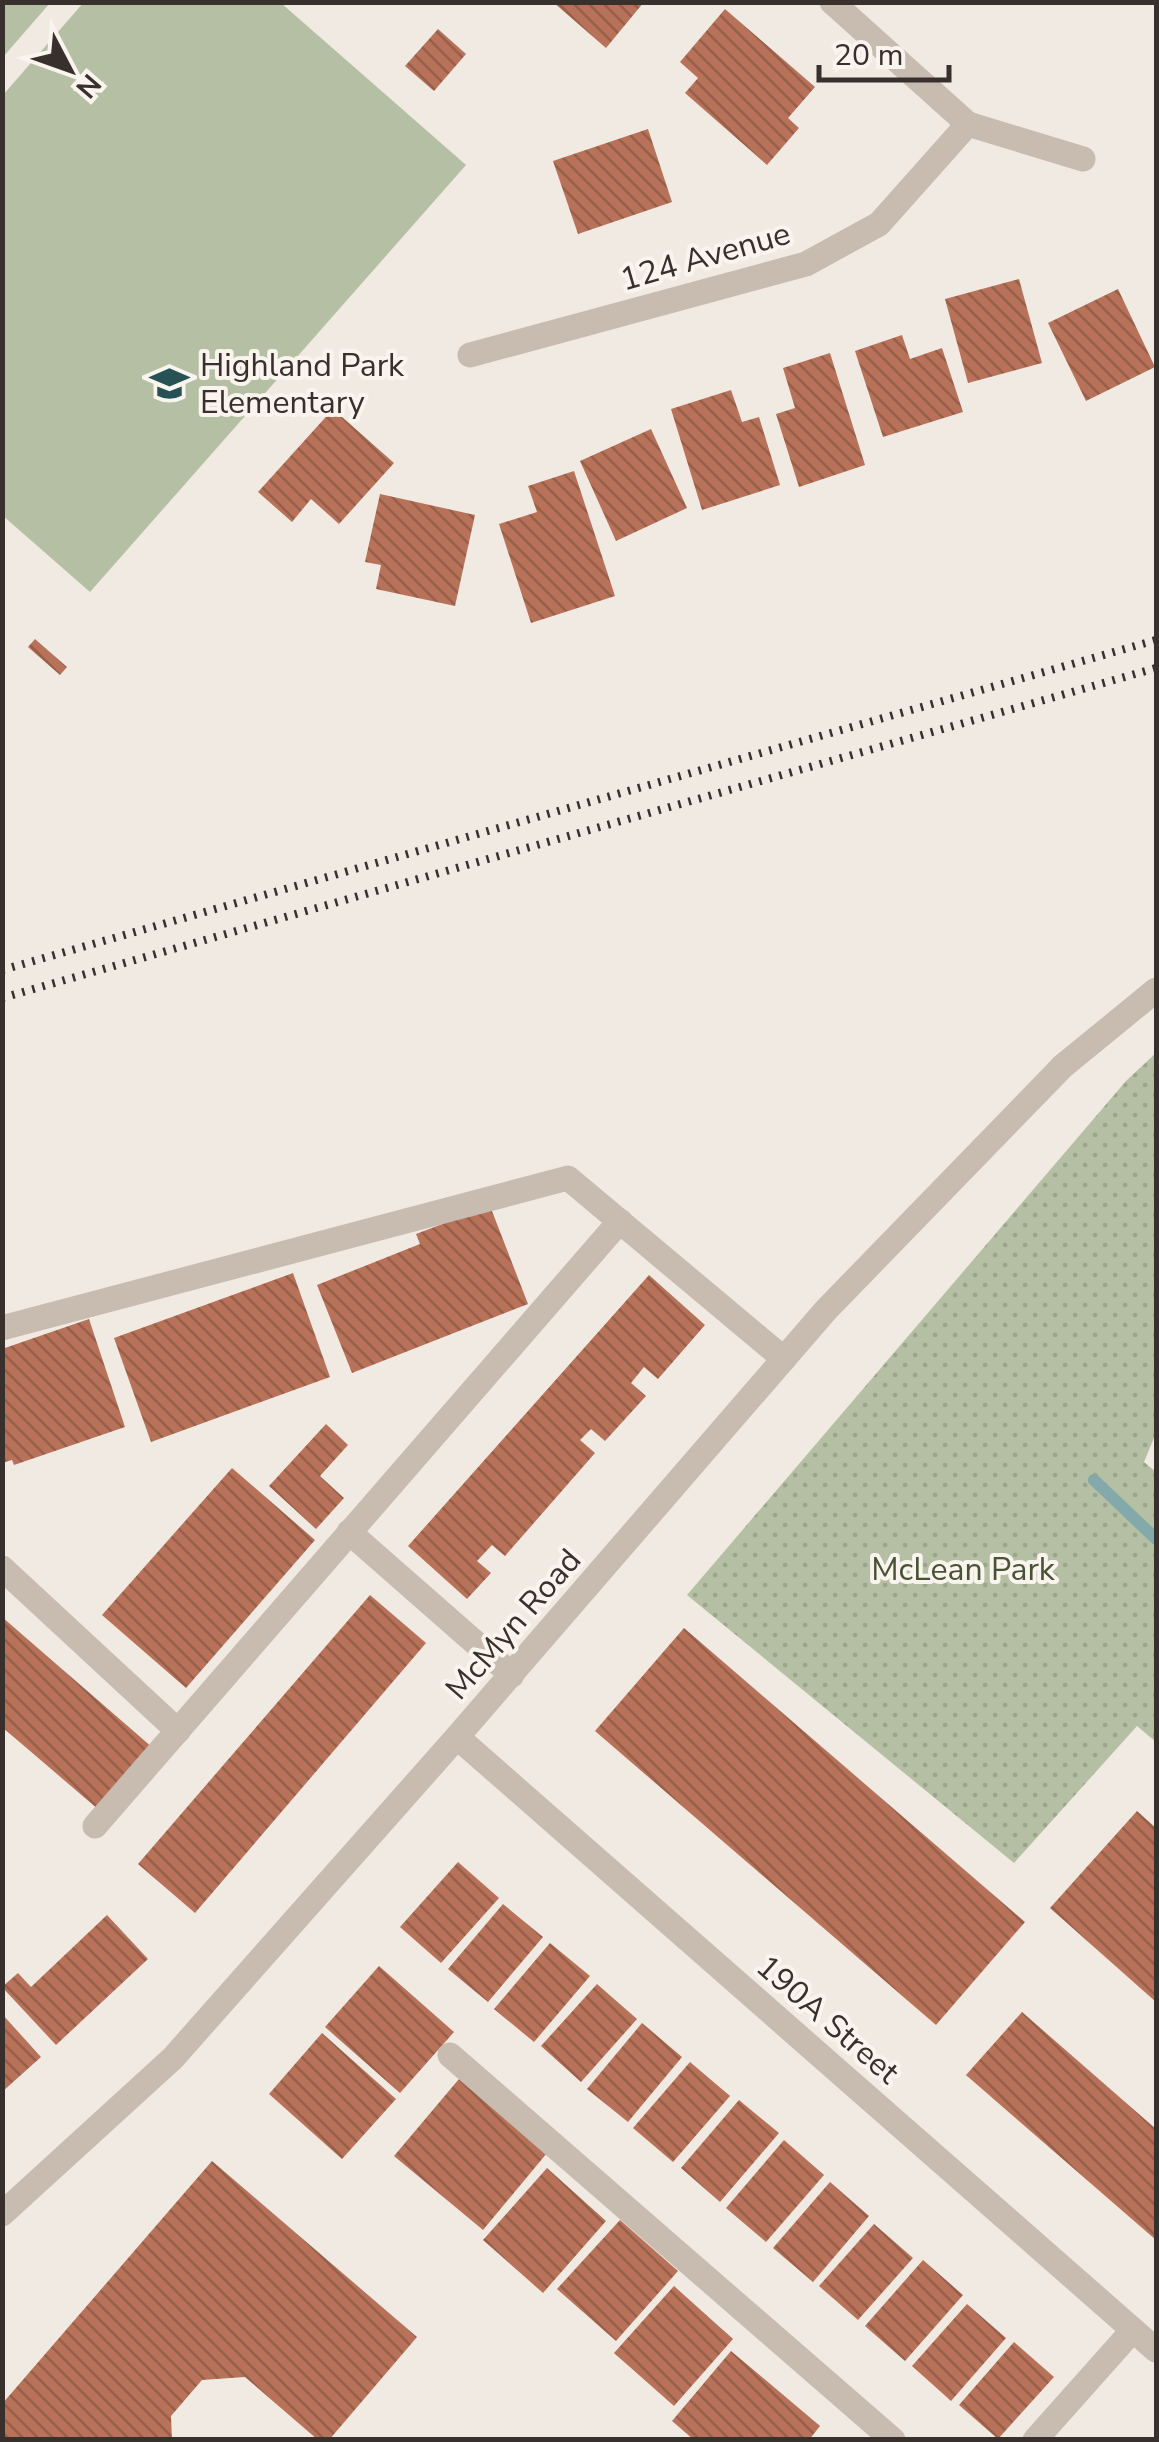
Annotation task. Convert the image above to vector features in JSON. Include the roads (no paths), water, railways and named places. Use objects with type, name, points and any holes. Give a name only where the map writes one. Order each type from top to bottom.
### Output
[{"type":"street","points":[[832,2],[968,124],[1083,159]]},
{"type":"street","name":"124 Avenue","points":[[470,354],[806,264],[879,224],[968,124]]},
{"type":"street","name":"McMyn Road","points":[[2,2214],[173,2058],[458,1737],[826,1310],[1063,1066],[1156,990]]},
{"type":"street","points":[[2,1328],[568,1178],[784,1359]]},
{"type":"street","points":[[95,1826],[620,1220]]},
{"type":"street","points":[[349,1532],[512,1675]]},
{"type":"street","points":[[2,1568],[178,1730]]},
{"type":"street","name":"190A Street","points":[[458,1737],[1156,2350]]},
{"type":"street","points":[[450,2055],[893,2440]]},
{"type":"street","points":[[1035,2440],[1133,2330]]},
{"type":"waterway","points":[[1094,1480],[1156,1539]]},
{"type":"railway","points":[[2,970],[1156,640]]},
{"type":"railway","points":[[2,998],[1156,668]]},
{"type":"place","name":"Highland Park Elementary","points":[[170,383]]},
{"type":"park label","name":"McLean Park","points":[[963,1569]]}]
